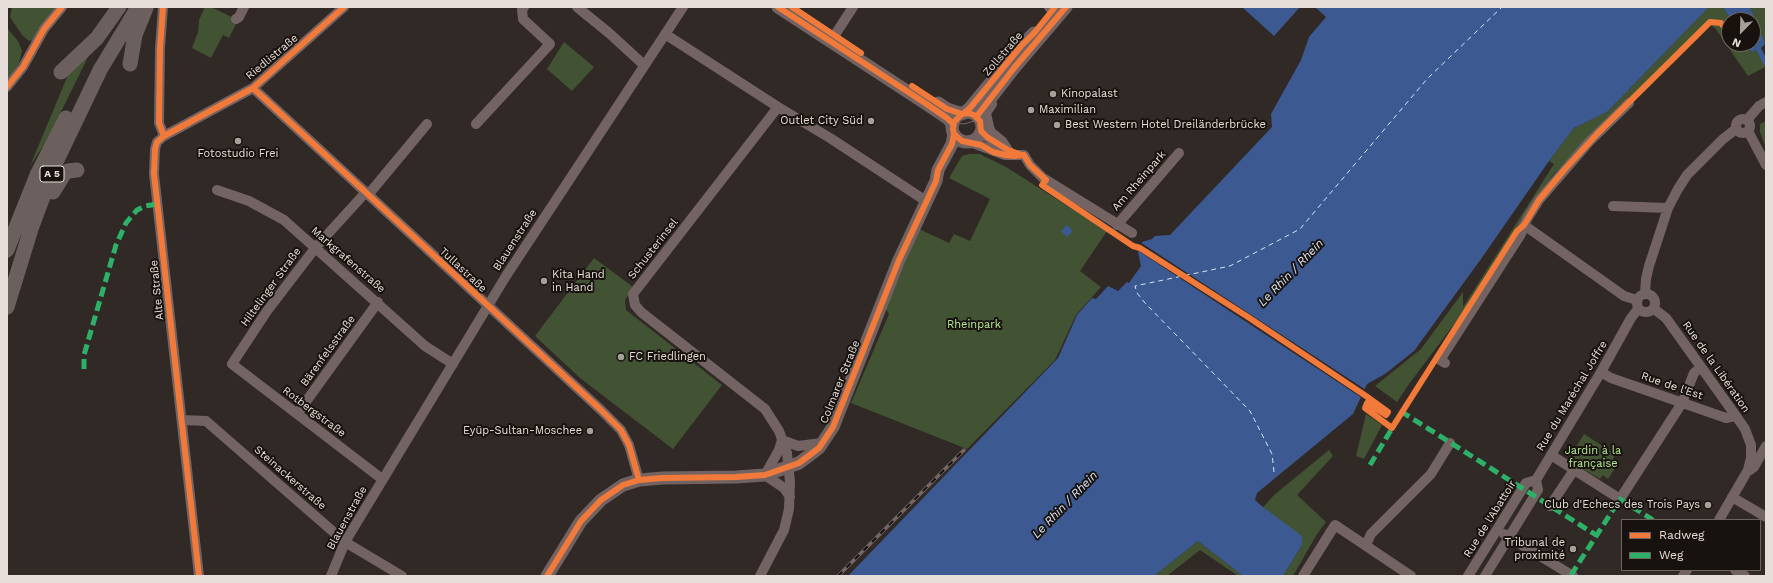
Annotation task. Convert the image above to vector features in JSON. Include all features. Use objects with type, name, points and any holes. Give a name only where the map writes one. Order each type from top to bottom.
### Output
[{"type":"highway","points":[[61,72],[97,38],[119,7]]},
{"type":"highway","name":"A 5","points":[[7,250],[37,175],[98,56],[127,7]]},
{"type":"highway","name":"A 5","points":[[7,307],[26,242],[56,162],[82,107],[120,36],[138,7]]},
{"type":"highway","points":[[130,64],[135,35],[147,7]]},
{"type":"highway","name":"A 5","points":[[7,227],[32,172],[52,145]]},
{"type":"highway","name":"A 5","points":[[7,277],[52,145]]},
{"type":"highway","points":[[26,242],[37,228],[59,180],[68,171],[77,170]]},
{"type":"main road","points":[[778,7],[833,38],[947,109],[968,114],[981,123],[981,131],[977,138],[960,135],[937,111],[833,38],[792,7]]},
{"type":"main road","name":"Zollstraße","points":[[968,114],[996,91],[1056,9]]},
{"type":"main road","name":"Zollstraße","points":[[968,114],[1056,9]]},
{"type":"main road","points":[[960,135],[957,117],[968,114]]},
{"type":"main road","name":"Colmarer Straße","points":[[547,576],[581,521],[591,509],[623,485],[639,480],[663,478],[765,475],[788,468],[808,457],[822,443],[833,427],[899,260],[936,181],[938,170],[951,147],[960,135]]},
{"type":"street","points":[[7,88],[23,67],[44,29],[62,7]]},
{"type":"street","points":[[163,7],[160,48],[159,123],[164,136]]},
{"type":"street","points":[[236,19],[239,17],[244,7]]},
{"type":"street","name":"Riedlistraße","points":[[164,136],[253,88],[344,7]]},
{"type":"street","points":[[476,124],[550,44],[523,19],[522,10],[524,7]]},
{"type":"street","points":[[577,7],[609,33],[644,66]]},
{"type":"street","name":"Blauenstraße","points":[[331,576],[345,542],[488,306],[683,7]]},
{"type":"street","points":[[833,38],[853,7]]},
{"type":"street","points":[[665,34],[778,107],[830,138],[926,201]]},
{"type":"street","name":"Tullastraße","points":[[253,88],[595,404],[621,430],[629,445],[639,480]]},
{"type":"street","points":[[996,91],[994,100],[986,112],[989,127],[991,132],[1002,141],[1008,150]]},
{"type":"street","points":[[1747,120],[1759,106],[1766,102]]},
{"type":"street","points":[[1445,363],[1440,360],[1522,234],[1524,225],[1539,200],[1589,142],[1630,103]]},
{"type":"street","name":"Schusterinsel","points":[[760,576],[784,530],[790,497],[787,453],[773,420],[765,408],[641,312],[635,305],[633,294],[778,107]]},
{"type":"street","points":[[1524,225],[1637,305],[1646,313],[1654,309],[1654,300],[1651,296],[1645,294],[1649,266],[1668,208],[1687,175],[1723,139],[1736,129],[1737,121],[1740,118],[1747,120],[1750,123],[1748,131],[1766,165]]},
{"type":"street","name":"Hiltelinger Straße","points":[[232,364],[267,311],[316,247],[367,194],[427,124]]},
{"type":"street","points":[[1736,129],[1741,133],[1748,131]]},
{"type":"street","points":[[981,131],[987,137],[1008,150],[1022,156],[1024,155],[1030,165],[1043,178],[1132,233]]},
{"type":"street","points":[[960,135],[1005,155],[1022,156]]},
{"type":"street","name":"Alte Straße","points":[[164,136],[157,142],[155,149],[154,174],[199,576]]},
{"type":"street","name":"Am Rheinpark","points":[[1117,225],[1179,153]]},
{"type":"street","name":"Markgrafenstraße","points":[[217,190],[248,201],[284,220],[378,302],[425,346],[453,364]]},
{"type":"street","points":[[1612,206],[1668,208]]},
{"type":"street","name":"Rue du Maréchal Joffre","points":[[1509,537],[1538,490],[1536,480],[1601,372],[1631,318],[1639,296],[1645,294]]},
{"type":"street","name":"Bärenfelsstraße","points":[[297,414],[378,302]]},
{"type":"street","name":"Rue de la Libération","points":[[1654,309],[1666,318],[1700,368],[1736,416],[1745,429],[1751,445]]},
{"type":"street","name":"Rotbergstraße","points":[[232,364],[382,479]]},
{"type":"street","points":[[1551,455],[1620,499],[1682,403],[1694,374],[1700,368]]},
{"type":"street","name":"Rue de l'Est","points":[[1601,372],[1612,378],[1726,418],[1736,416]]},
{"type":"street","name":"Steinackerstraße","points":[[182,420],[206,421],[345,542],[402,576]]},
{"type":"street","points":[[790,497],[784,488],[765,475],[779,450],[782,440],[798,446],[822,443]]},
{"type":"street","points":[[1720,519],[1748,471],[1751,458],[1751,445],[1757,446],[1766,442]]},
{"type":"street","points":[[1366,545],[1371,534],[1430,474],[1450,443]]},
{"type":"street","points":[[1748,471],[1754,467],[1766,446]]},
{"type":"street","points":[[1550,506],[1574,470]]},
{"type":"street","name":"Rue de l'Abattoir","points":[[1468,576],[1526,483],[1536,480]]},
{"type":"street","points":[[1732,497],[1766,518]]},
{"type":"street","points":[[1303,576],[1335,525],[1412,576]]},
{"type":"street","points":[[1497,530],[1573,575]]},
{"type":"street","points":[[1485,576],[1509,537]]},
{"type":"green space","points":[[12,7],[57,7],[33,40],[29,41],[22,35],[10,17]]},
{"type":"green space","points":[[205,7],[211,7],[238,20],[229,38],[223,35],[211,58],[192,48],[198,32],[199,20]]},
{"type":"green space","points":[[1709,7],[1723,7],[1726,12],[1721,12],[1721,37],[1715,28],[1706,22],[1552,176],[1464,311],[1397,402],[1375,386],[1421,349],[1463,292],[1463,307],[1554,164],[1549,161],[1574,128],[1607,112]]},
{"type":"green space","points":[[1750,7],[1766,7],[1766,45],[1761,34],[1761,12],[1752,12]]},
{"type":"green space","points":[[7,28],[18,41],[22,51],[19,63],[7,81]]},
{"type":"green space","points":[[564,42],[594,67],[572,91],[547,69]]},
{"type":"green space","points":[[92,49],[47,140],[30,166],[70,70]]},
{"type":"green space","points":[[1732,52],[1757,52],[1765,67],[1748,76]]},
{"type":"green space","points":[[1766,121],[1766,149],[1760,132],[1760,124]]},
{"type":"green space","name":"Rheinpark","points":[[969,154],[980,154],[1006,167],[1107,231],[1080,271],[1101,287],[1076,315],[1055,360],[967,449],[851,403],[889,314],[886,309],[919,229],[949,243],[954,234],[970,241],[990,199],[949,178],[962,156]]},
{"type":"green space","name":"FC Friedlingen","points":[[594,258],[633,287],[625,300],[626,310],[722,385],[673,449],[580,378],[535,336]]},
{"type":"green space","points":[[1366,414],[1382,425],[1364,459],[1356,456]]},
{"type":"green space","name":"Jardin à la française","points":[[1584,434],[1615,454],[1613,459],[1619,462],[1608,479],[1603,475],[1600,479],[1568,460]]},
{"type":"green space","points":[[1329,450],[1333,456],[1297,495],[1326,522],[1317,534],[1293,576],[1283,576],[1302,545],[1263,507],[1274,495]]},
{"type":"green space","points":[[1198,541],[1243,576],[1238,576],[1200,550],[1167,576],[1154,576]]},
{"type":"water","points":[[1242,7],[1300,7],[1274,36]]},
{"type":"water","name":"Le Rhin / Rhein","points":[[1315,7],[1709,7],[1607,112],[1574,128],[1414,351],[1385,374],[1367,384],[1353,414],[1257,493],[1255,500],[1302,536],[1302,545],[1283,576],[1243,576],[1198,541],[1154,576],[848,576],[1058,358],[1077,315],[1092,298],[1096,299],[1108,286],[1118,291],[1127,282],[1129,283],[1141,266],[1138,252],[1142,242],[1152,239],[1155,236],[1170,235],[1272,127],[1271,114],[1301,60],[1309,37],[1326,17]]},
{"type":"water","points":[[1723,7],[1750,7],[1752,12],[1726,12]]},
{"type":"water","points":[[1761,34],[1765,44],[1761,48]]},
{"type":"water","points":[[1761,48],[1766,58],[1766,69],[1757,52],[1761,52]]},
{"type":"water","points":[[1067,225],[1073,231],[1067,237],[1061,231]]},
{"type":"pier","points":[[1140,242],[1366,390],[1362,398],[1137,250]]},
{"type":"ferry route","points":[[1274,472],[1272,454],[1250,411],[1145,303],[1137,293],[1135,286],[1230,266],[1300,229],[1427,79],[1502,7]]},
{"type":"tram line","points":[[778,7],[948,119],[964,124],[974,121],[983,114],[1073,7]]},
{"type":"tram line","points":[[935,105],[958,113],[968,112],[975,108],[1061,7]]},
{"type":"railway","points":[[838,576],[964,450]]},
{"type":"marked path","points":[[84,369],[84,355],[116,245],[126,223],[137,210],[145,206],[158,204]]},
{"type":"marked path","points":[[1401,413],[1402,412],[1596,535]]},
{"type":"marked path","points":[[1370,465],[1394,425]]},
{"type":"marked path","points":[[1571,575],[1620,499],[1651,519]]},
{"type":"cycle path","points":[[7,87],[23,67],[44,29],[62,7]]},
{"type":"cycle path","points":[[163,7],[160,48],[159,123],[164,136]]},
{"type":"cycle path","points":[[199,576],[154,174],[155,149],[157,142],[164,136],[253,88],[344,7]]},
{"type":"cycle path","points":[[778,7],[925,103],[953,124]]},
{"type":"cycle path","points":[[792,7],[861,53]]},
{"type":"cycle path","points":[[964,113],[970,108],[1055,7]]},
{"type":"cycle path","points":[[977,116],[1014,68],[1066,7]]},
{"type":"cycle path","points":[[1022,155],[1008,150],[987,137],[981,131],[980,121],[974,115],[968,113],[962,114],[954,122],[954,134],[962,141],[981,145],[993,152],[1005,155],[1014,156],[1024,155],[1030,165],[1046,180],[1042,185],[1133,246],[1140,248],[1248,317],[1366,396],[1388,412],[1386,415],[1367,403],[1365,408],[1392,428],[1517,231],[1524,225],[1539,200],[1597,134],[1710,22],[1721,23]]},
{"type":"cycle path","points":[[912,86],[947,109],[962,114]]},
{"type":"cycle path","points":[[253,88],[621,430],[629,445],[639,480]]},
{"type":"cycle path","points":[[547,576],[581,521],[601,500],[623,485],[639,480],[663,478],[765,475],[799,463],[819,448],[833,427],[899,260],[936,181],[938,170],[952,144],[954,134]]},
{"type":"place","name":"Kinopalast","points":[[1053,94]]},
{"type":"place","name":"Maximilian","points":[[1031,110]]},
{"type":"place","name":"Outlet City Süd","points":[[871,121]]},
{"type":"place","name":"Best Western Hotel Dreiländerbrücke","points":[[1057,125]]},
{"type":"place","name":"Fotostudio Frei","points":[[238,141]]},
{"type":"place","name":"Kita Hand in Hand","points":[[544,281]]},
{"type":"place","name":"FC Friedlingen","points":[[621,357]]},
{"type":"place","name":"Eyüp-Sultan-Moschee","points":[[590,431]]},
{"type":"place","name":"Club d'Echecs des Trois Pays","points":[[1708,505]]},
{"type":"place","name":"Tribunal de proximité","points":[[1573,549]]}]
